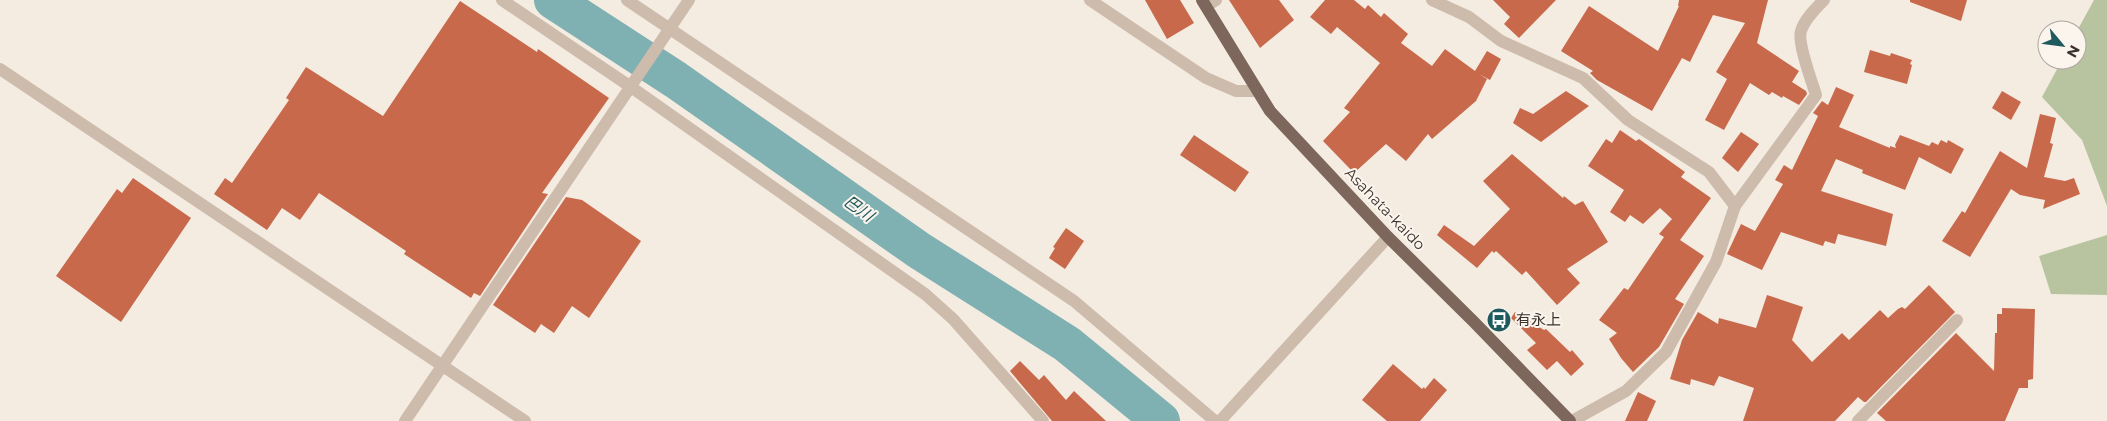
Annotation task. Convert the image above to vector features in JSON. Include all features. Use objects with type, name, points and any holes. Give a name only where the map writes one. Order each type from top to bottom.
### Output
[{"type":"main road","name":"Asahata-kaido","points":[[1208,2],[1270,111],[1388,237],[1571,421]]},
{"type":"street","points":[[502,0],[631,87],[925,294],[952,319],[1043,421]]},
{"type":"street","points":[[627,0],[1074,301],[1215,421]]},
{"type":"street","points":[[405,421],[689,0]]},
{"type":"street","points":[[1090,0],[1206,78],[1236,91],[1258,92]]},
{"type":"street","points":[[1432,0],[1469,17],[1501,42],[1583,78],[1628,120],[1709,172],[1735,206]]},
{"type":"street","points":[[1571,421],[1626,391],[1666,352],[1716,262],[1735,206],[1816,95],[1802,49],[1800,32],[1812,12],[1824,0]]},
{"type":"street","points":[[0,69],[525,421]]},
{"type":"street","points":[[1220,421],[1388,237]]},
{"type":"street","points":[[1858,421],[1957,320]]},
{"type":"green space","points":[[2094,0],[2107,0],[2107,206],[2082,140],[2042,97],[2057,70],[2087,70],[2087,20],[2083,20]]},
{"type":"green space","points":[[2107,235],[2107,295],[2051,294],[2039,256]]},
{"type":"building","points":[[1145,0],[1180,0],[1194,23],[1167,39]]},
{"type":"building","points":[[1229,0],[1279,0],[1294,20],[1260,48]]},
{"type":"building","points":[[1325,0],[1354,0],[1365,9],[1368,5],[1381,17],[1384,13],[1408,34],[1401,43],[1432,66],[1445,49],[1475,71],[1487,51],[1501,59],[1490,80],[1479,74],[1487,79],[1476,101],[1432,139],[1428,134],[1406,161],[1386,144],[1354,173],[1323,141],[1350,112],[1344,108],[1380,63],[1337,27],[1331,34],[1310,17]]},
{"type":"building","points":[[1493,0],[1556,0],[1519,38],[1504,24],[1510,17]]},
{"type":"building","points":[[1679,0],[1768,0],[1757,43],[1799,71],[1792,82],[1806,91],[1807,94],[1799,105],[1772,92],[1769,95],[1750,83],[1724,130],[1705,120],[1727,79],[1716,72],[1745,23],[1713,15],[1690,62],[1682,58],[1652,111],[1597,80],[1590,73],[1593,71],[1561,51],[1589,6],[1658,51],[1679,6]]},
{"type":"building","points":[[1910,0],[1967,0],[1961,21],[1910,2]]},
{"type":"building","points":[[460,1],[537,52],[538,49],[609,98],[542,193],[548,194],[480,296],[474,293],[471,298],[404,254],[406,251],[319,193],[300,220],[282,208],[267,230],[214,194],[225,178],[232,183],[289,100],[286,98],[306,67],[383,116]]},
{"type":"building","points":[[1870,50],[1890,56],[1891,53],[1912,60],[1907,84],[1864,72]]},
{"type":"building","points":[[1836,87],[1854,95],[1839,127],[1890,148],[1890,146],[1896,148],[1895,145],[1900,135],[1929,146],[1932,142],[1938,145],[1941,140],[1947,143],[1948,140],[1964,149],[1951,174],[1919,157],[1905,190],[1862,173],[1863,170],[1836,159],[1821,191],[1893,214],[1886,246],[1838,234],[1835,244],[1825,241],[1823,246],[1781,232],[1762,270],[1727,254],[1741,224],[1755,231],[1783,184],[1775,180],[1784,165],[1792,170],[1818,116],[1813,113],[1822,101],[1828,105]]},
{"type":"building","points":[[1566,91],[1589,106],[1541,142],[1513,123],[1520,108],[1533,114]]},
{"type":"building","points":[[2002,91],[2021,102],[2011,120],[1992,108]]},
{"type":"building","points":[[2040,114],[2056,118],[2050,143],[2053,144],[2044,177],[2065,181],[2074,178],[2080,194],[2043,209],[2045,200],[2020,195],[2011,189],[1970,257],[1942,241],[1962,211],[1965,213],[2000,151],[2027,168]]},
{"type":"building","points":[[1620,130],[1636,141],[1639,139],[1685,172],[1681,177],[1711,198],[1680,240],[1704,256],[1675,299],[1684,304],[1659,347],[1633,372],[1609,339],[1617,333],[1599,320],[1624,288],[1628,290],[1664,237],[1659,234],[1672,219],[1660,208],[1643,224],[1630,215],[1625,222],[1610,212],[1624,190],[1588,166],[1606,139],[1612,143]]},
{"type":"building","points":[[1741,132],[1759,144],[1738,172],[1722,158]]},
{"type":"building","points":[[1194,135],[1249,172],[1235,192],[1180,155]]},
{"type":"building","points":[[1512,154],[1563,198],[1564,196],[1575,205],[1583,201],[1608,242],[1567,269],[1580,283],[1557,305],[1526,271],[1522,275],[1496,251],[1494,253],[1492,251],[1477,268],[1437,235],[1444,225],[1474,246],[1510,209],[1483,181]]},
{"type":"building","points":[[133,178],[191,218],[121,322],[56,276],[117,189],[122,193]]},
{"type":"building","points":[[566,197],[582,200],[641,241],[589,318],[572,306],[554,333],[541,324],[535,333],[493,305]]},
{"type":"building","points":[[1066,228],[1084,241],[1065,269],[1049,258],[1055,248],[1053,247]]},
{"type":"building","points":[[1929,285],[1955,312],[1866,402],[1858,397],[1835,421],[1743,421],[1754,388],[1719,376],[1714,386],[1691,379],[1690,385],[1670,379],[1682,340],[1698,312],[1718,324],[1719,318],[1756,328],[1767,295],[1803,307],[1792,340],[1812,362],[1842,333],[1849,340],[1880,310],[1888,318],[1898,309],[1902,307],[1905,309]]},
{"type":"building","points":[[2002,308],[2035,309],[2033,379],[2028,380],[2028,388],[2019,388],[2005,421],[1886,421],[1877,413],[1956,333],[1994,371],[1997,314],[2002,314]]},
{"type":"building","points":[[1515,312],[1544,330],[1546,329],[1570,352],[1572,350],[1584,364],[1571,376],[1557,361],[1547,370],[1527,350],[1536,343],[1511,318]]},
{"type":"building","points":[[1020,361],[1039,380],[1044,375],[1066,400],[1074,391],[1106,421],[1052,421],[1010,371]]},
{"type":"building","points":[[1393,364],[1422,389],[1424,387],[1425,389],[1434,378],[1447,390],[1420,421],[1387,421],[1362,400]]},
{"type":"building","points":[[1638,392],[1656,401],[1647,421],[1625,421]]},
{"type":"waterway","name":"巴川","points":[[553,0],[676,80],[920,251],[1067,344],[1161,421]]},
{"type":"place","name":"有永上","points":[[1499,320]]}]
